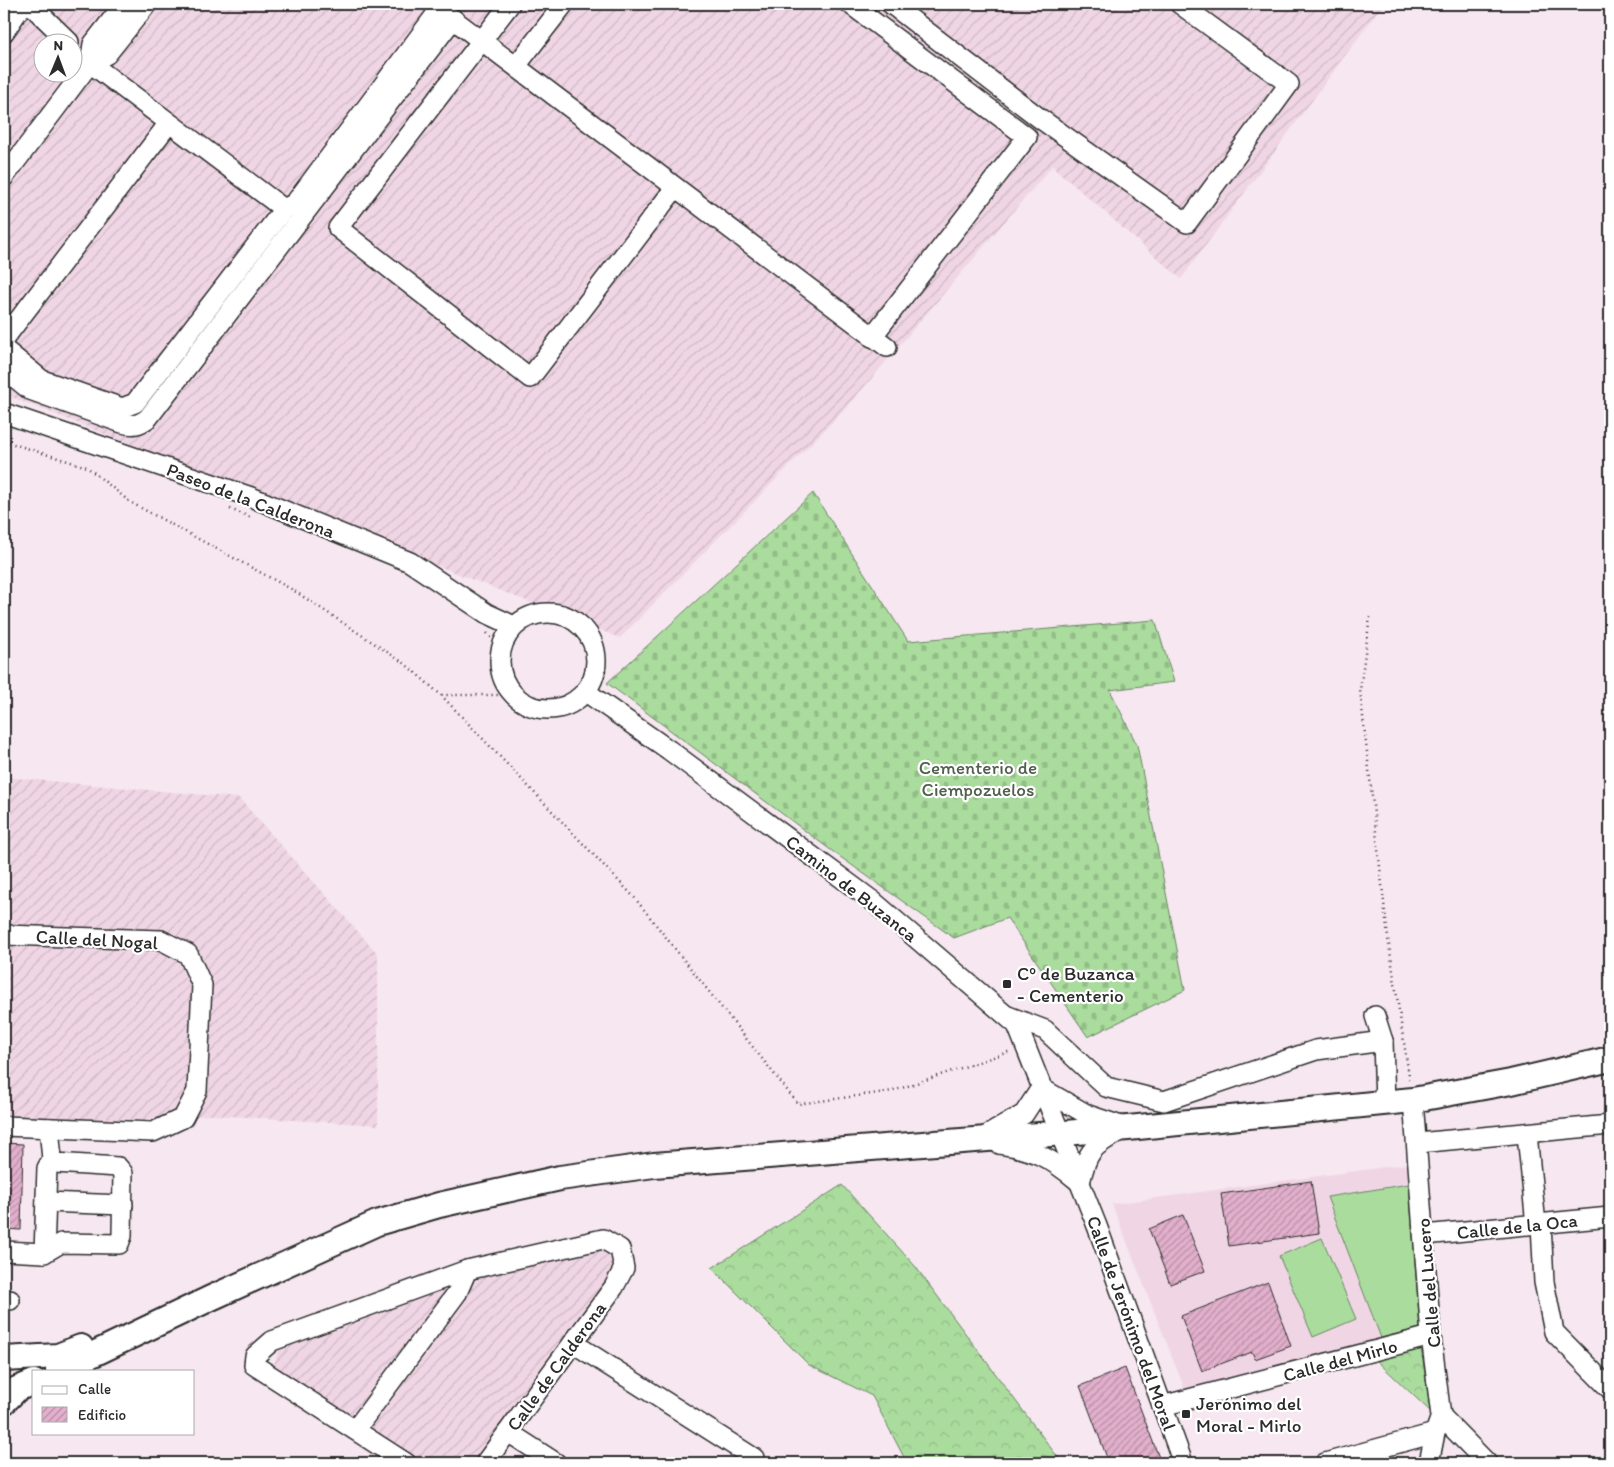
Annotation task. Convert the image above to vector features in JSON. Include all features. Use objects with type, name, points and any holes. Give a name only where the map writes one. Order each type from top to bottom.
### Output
[{"type":"main road","points":[[60,1370],[377,1223],[439,1205],[560,1178],[654,1165],[978,1141],[1413,1100],[1511,1082],[1610,1059]]},
{"type":"main road","points":[[4,1359],[58,1356],[212,1298]]},
{"type":"main road","points":[[4,1402],[17,1389],[32,1383]]},
{"type":"street","points":[[4,32],[23,4]]},
{"type":"street","points":[[30,4],[59,32]]},
{"type":"street","points":[[90,63],[93,44],[124,4]]},
{"type":"street","points":[[4,177],[90,63],[107,54],[146,4]]},
{"type":"street","points":[[510,4],[338,228],[530,378],[675,188]]},
{"type":"street","points":[[516,66],[564,4]]},
{"type":"street","points":[[442,11],[879,342],[1027,137],[850,4]]},
{"type":"street","points":[[891,4],[1038,117],[1187,222],[1289,84],[1180,4]]},
{"type":"street","points":[[4,349],[42,380],[122,408],[135,404],[284,209],[295,203],[442,11]]},
{"type":"street","points":[[4,369],[30,390],[122,423],[134,426],[148,418],[442,11]]},
{"type":"street","points":[[82,55],[284,209]]},
{"type":"street","points":[[4,340],[169,123]]},
{"type":"street","name":"Paseo de la Calderona","points":[[4,413],[251,497],[410,562],[507,637]]},
{"type":"street","points":[[550,612],[571,618],[584,627],[594,644],[597,662],[594,680],[586,692],[574,702],[548,710],[527,705],[514,695],[501,673],[507,637],[528,616],[550,612]]},
{"type":"street","name":"Camino de Buzanca","points":[[586,692],[669,750],[874,902],[1018,1025],[1059,1133]]},
{"type":"street","name":"Calle del Nogal","points":[[4,935],[161,940],[188,954],[202,985],[197,1091],[183,1118],[153,1132],[49,1128]]},
{"type":"street","points":[[1006,1015],[1045,1030],[1106,1087],[1164,1101],[1316,1050],[1383,1041]]},
{"type":"street","points":[[1375,1016],[1383,1041],[1386,1103]]},
{"type":"street","points":[[978,1141],[1024,1114],[1041,1088],[1088,1115],[1128,1128]]},
{"type":"street","name":"Calle del Lucero","points":[[1413,1100],[1418,1143],[1438,1425],[1429,1463]]},
{"type":"street","points":[[1418,1143],[1610,1125]]},
{"type":"street","points":[[4,1126],[49,1128],[52,1159],[47,1168],[44,1253]]},
{"type":"street","points":[[1080,1183],[1085,1159],[1099,1142],[1128,1128]]},
{"type":"street","name":"Calle de Jerónimo del Moral","points":[[1059,1133],[1098,1226],[1184,1463]]},
{"type":"street","points":[[1527,1134],[1539,1224],[1544,1282],[1554,1332],[1610,1389]]},
{"type":"street","name":"Calle de Jerónimo del Moral","points":[[978,1141],[1023,1147],[1058,1164],[1080,1183]]},
{"type":"street","points":[[4,1251],[44,1253],[61,1244],[119,1244],[122,1236],[123,1173],[118,1167],[56,1163],[52,1159]]},
{"type":"street","points":[[46,1202],[123,1205]]},
{"type":"street","name":"Calle de la Oca","points":[[1424,1236],[1610,1217]]},
{"type":"street","name":"Calle de Calderona","points":[[467,1270],[603,1239],[620,1249],[624,1268],[614,1288],[485,1463]]},
{"type":"street","points":[[355,1430],[457,1293],[467,1270]]},
{"type":"street","points":[[406,1463],[254,1365],[255,1356],[272,1341],[467,1270]]},
{"type":"street","name":"Calle del Mirlo","points":[[1162,1406],[1431,1336]]},
{"type":"street","points":[[573,1343],[754,1458],[755,1463]]},
{"type":"street","points":[[1325,1463],[1438,1425],[1487,1463]]},
{"type":"street","points":[[508,1432],[556,1463]]},
{"type":"path","points":[[4,441],[87,467],[130,502],[293,590],[404,663],[441,695],[634,897],[798,1104],[893,1091],[1026,1046]]},
{"type":"path","points":[[230,509],[257,519]]},
{"type":"path","points":[[1370,617],[1360,690],[1388,938],[1413,1100]]},
{"type":"path","points":[[484,621],[507,637]]},
{"type":"path","points":[[441,695],[514,695]]},
{"type":"shaded area","points":[[4,4],[1383,4],[1181,279],[1052,166],[849,405],[620,638],[4,394]]},
{"type":"shaded area","points":[[4,777],[239,798],[378,954],[378,1125],[210,1115],[149,1120],[4,1118]]},
{"type":"shaded area","points":[[1407,1164],[1420,1328],[1185,1390],[1112,1204]]},
{"type":"shaded area","points":[[579,1245],[613,1250],[618,1266],[479,1463],[420,1463],[272,1370],[282,1340],[429,1286]]},
{"type":"green space","name":"Cementerio de Ciempozuelos","points":[[813,493],[908,641],[1155,620],[1174,682],[1110,690],[1137,745],[1185,990],[1088,1037],[1007,918],[954,938],[832,851],[607,683]]},
{"type":"green space","points":[[1409,1184],[1420,1328],[1381,1338],[1327,1197]]},
{"type":"green space","points":[[842,1185],[915,1266],[1062,1463],[907,1463],[872,1396],[809,1365],[712,1268]]},
{"type":"green space","points":[[1322,1238],[1356,1319],[1313,1337],[1279,1256]]},
{"type":"green space","points":[[1421,1349],[1431,1412],[1376,1360]]},
{"type":"building","points":[[4,1143],[23,1144],[21,1230],[4,1229]]},
{"type":"building","points":[[1311,1181],[1319,1233],[1229,1246],[1221,1194]]},
{"type":"building","points":[[1183,1215],[1205,1271],[1170,1284],[1149,1229]]},
{"type":"building","points":[[1268,1282],[1291,1346],[1255,1359],[1252,1352],[1202,1371],[1181,1316]]},
{"type":"building","points":[[1125,1368],[1161,1463],[1109,1463],[1080,1386]]},
{"type":"railway","points":[[1595,4],[1610,13]]},
{"type":"place","name":"Cº de Buzanca - Cementerio","points":[[1007,984]]},
{"type":"place","name":"Jerónimo del Moral - Mirlo","points":[[1186,1414]]}]
